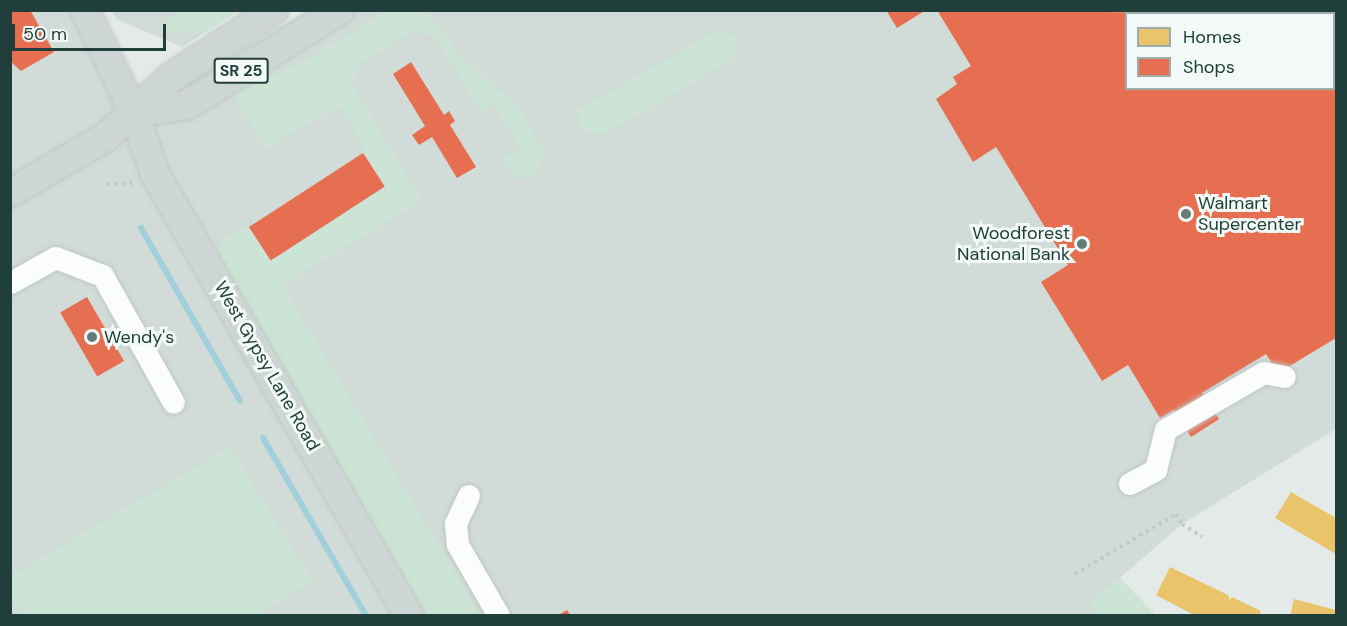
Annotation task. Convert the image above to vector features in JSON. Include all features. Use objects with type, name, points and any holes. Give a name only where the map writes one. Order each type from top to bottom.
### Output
[{"type":"main road","name":"West Gypsy Lane Road","points":[[85,10],[134,113],[155,174],[409,615]]},
{"type":"main road","name":"SR 25","points":[[10,193],[107,136],[173,76],[274,10]]},
{"type":"main road","name":"SR 25","points":[[134,113],[187,105],[340,10]]},
{"type":"lane","points":[[11,283],[56,258],[103,276],[174,403]]},
{"type":"lane","points":[[1130,484],[1156,470],[1166,430],[1264,373],[1285,377]]},
{"type":"lane","points":[[470,496],[456,524],[458,545],[499,615]]},
{"type":"path","points":[[107,183],[138,183]]},
{"type":"path","points":[[1075,574],[1176,514],[1182,524],[1202,537]]},
{"type":"shaded area","points":[[10,11],[85,11],[135,113],[187,105],[340,11],[1336,11],[1336,429],[1182,524],[1091,603],[1098,615],[11,615]]},
{"type":"shaded area","points":[[111,11],[238,11],[182,47],[116,19]]},
{"type":"green space","points":[[185,10],[237,11],[204,33],[167,33],[160,25]]},
{"type":"green space","points":[[306,11],[318,11],[188,91],[184,84]]},
{"type":"green space","points":[[388,11],[413,11],[430,16],[459,54],[519,109],[544,151],[535,175],[517,180],[503,159],[521,148],[494,104],[481,112],[435,35],[411,32],[361,63],[351,83],[422,201],[282,285],[481,615],[427,615],[215,251],[224,239],[248,225],[269,259],[384,187],[340,105],[267,148],[237,103],[238,89],[303,63]]},
{"type":"green space","points":[[720,29],[736,38],[736,53],[729,62],[602,135],[587,132],[578,122],[578,110]]},
{"type":"green space","points":[[230,447],[313,582],[255,615],[22,615],[11,596],[11,576]]},
{"type":"green space","points":[[1120,578],[1156,615],[1098,615],[1091,603]]},
{"type":"building: Homes","points":[[1291,492],[1336,518],[1336,554],[1275,518]]},
{"type":"building: Homes","points":[[1170,567],[1228,595],[1230,600],[1232,597],[1261,611],[1259,616],[1196,616],[1156,595]]},
{"type":"building: Homes","points":[[1294,599],[1336,610],[1336,616],[1290,616]]},
{"type":"building: Shops","points":[[10,10],[30,10],[54,52],[21,71],[10,61]]},
{"type":"building: Shops","points":[[886,10],[926,10],[897,28]]},
{"type":"building: Shops","name":"Walmart Supercenter","points":[[937,10],[1125,12],[1125,90],[1335,90],[1335,12],[1306,12],[1336,10],[1336,338],[1278,373],[1266,354],[1202,393],[1219,419],[1191,437],[1174,410],[1160,418],[1128,365],[1102,381],[1041,282],[1068,265],[996,147],[973,162],[936,99],[957,84],[953,77],[971,66]]},
{"type":"building: Shops","points":[[411,62],[444,115],[449,111],[455,121],[450,125],[476,167],[457,178],[432,137],[419,145],[412,135],[425,126],[393,74]]},
{"type":"building: Shops","points":[[363,153],[385,187],[271,261],[249,227]]},
{"type":"building: Shops","name":"Wendy's","points":[[87,297],[124,361],[97,377],[60,312]]},
{"type":"building: Shops","points":[[567,610],[571,616],[557,616]]},
{"type":"waterway","points":[[141,228],[240,401]]},
{"type":"waterway","points":[[263,438],[366,616]]},
{"type":"place","name":"Walmart Supercenter","points":[[1186,214]]},
{"type":"place","name":"Woodforest National Bank","points":[[1082,244]]},
{"type":"place","name":"Wendy's","points":[[92,337]]}]
